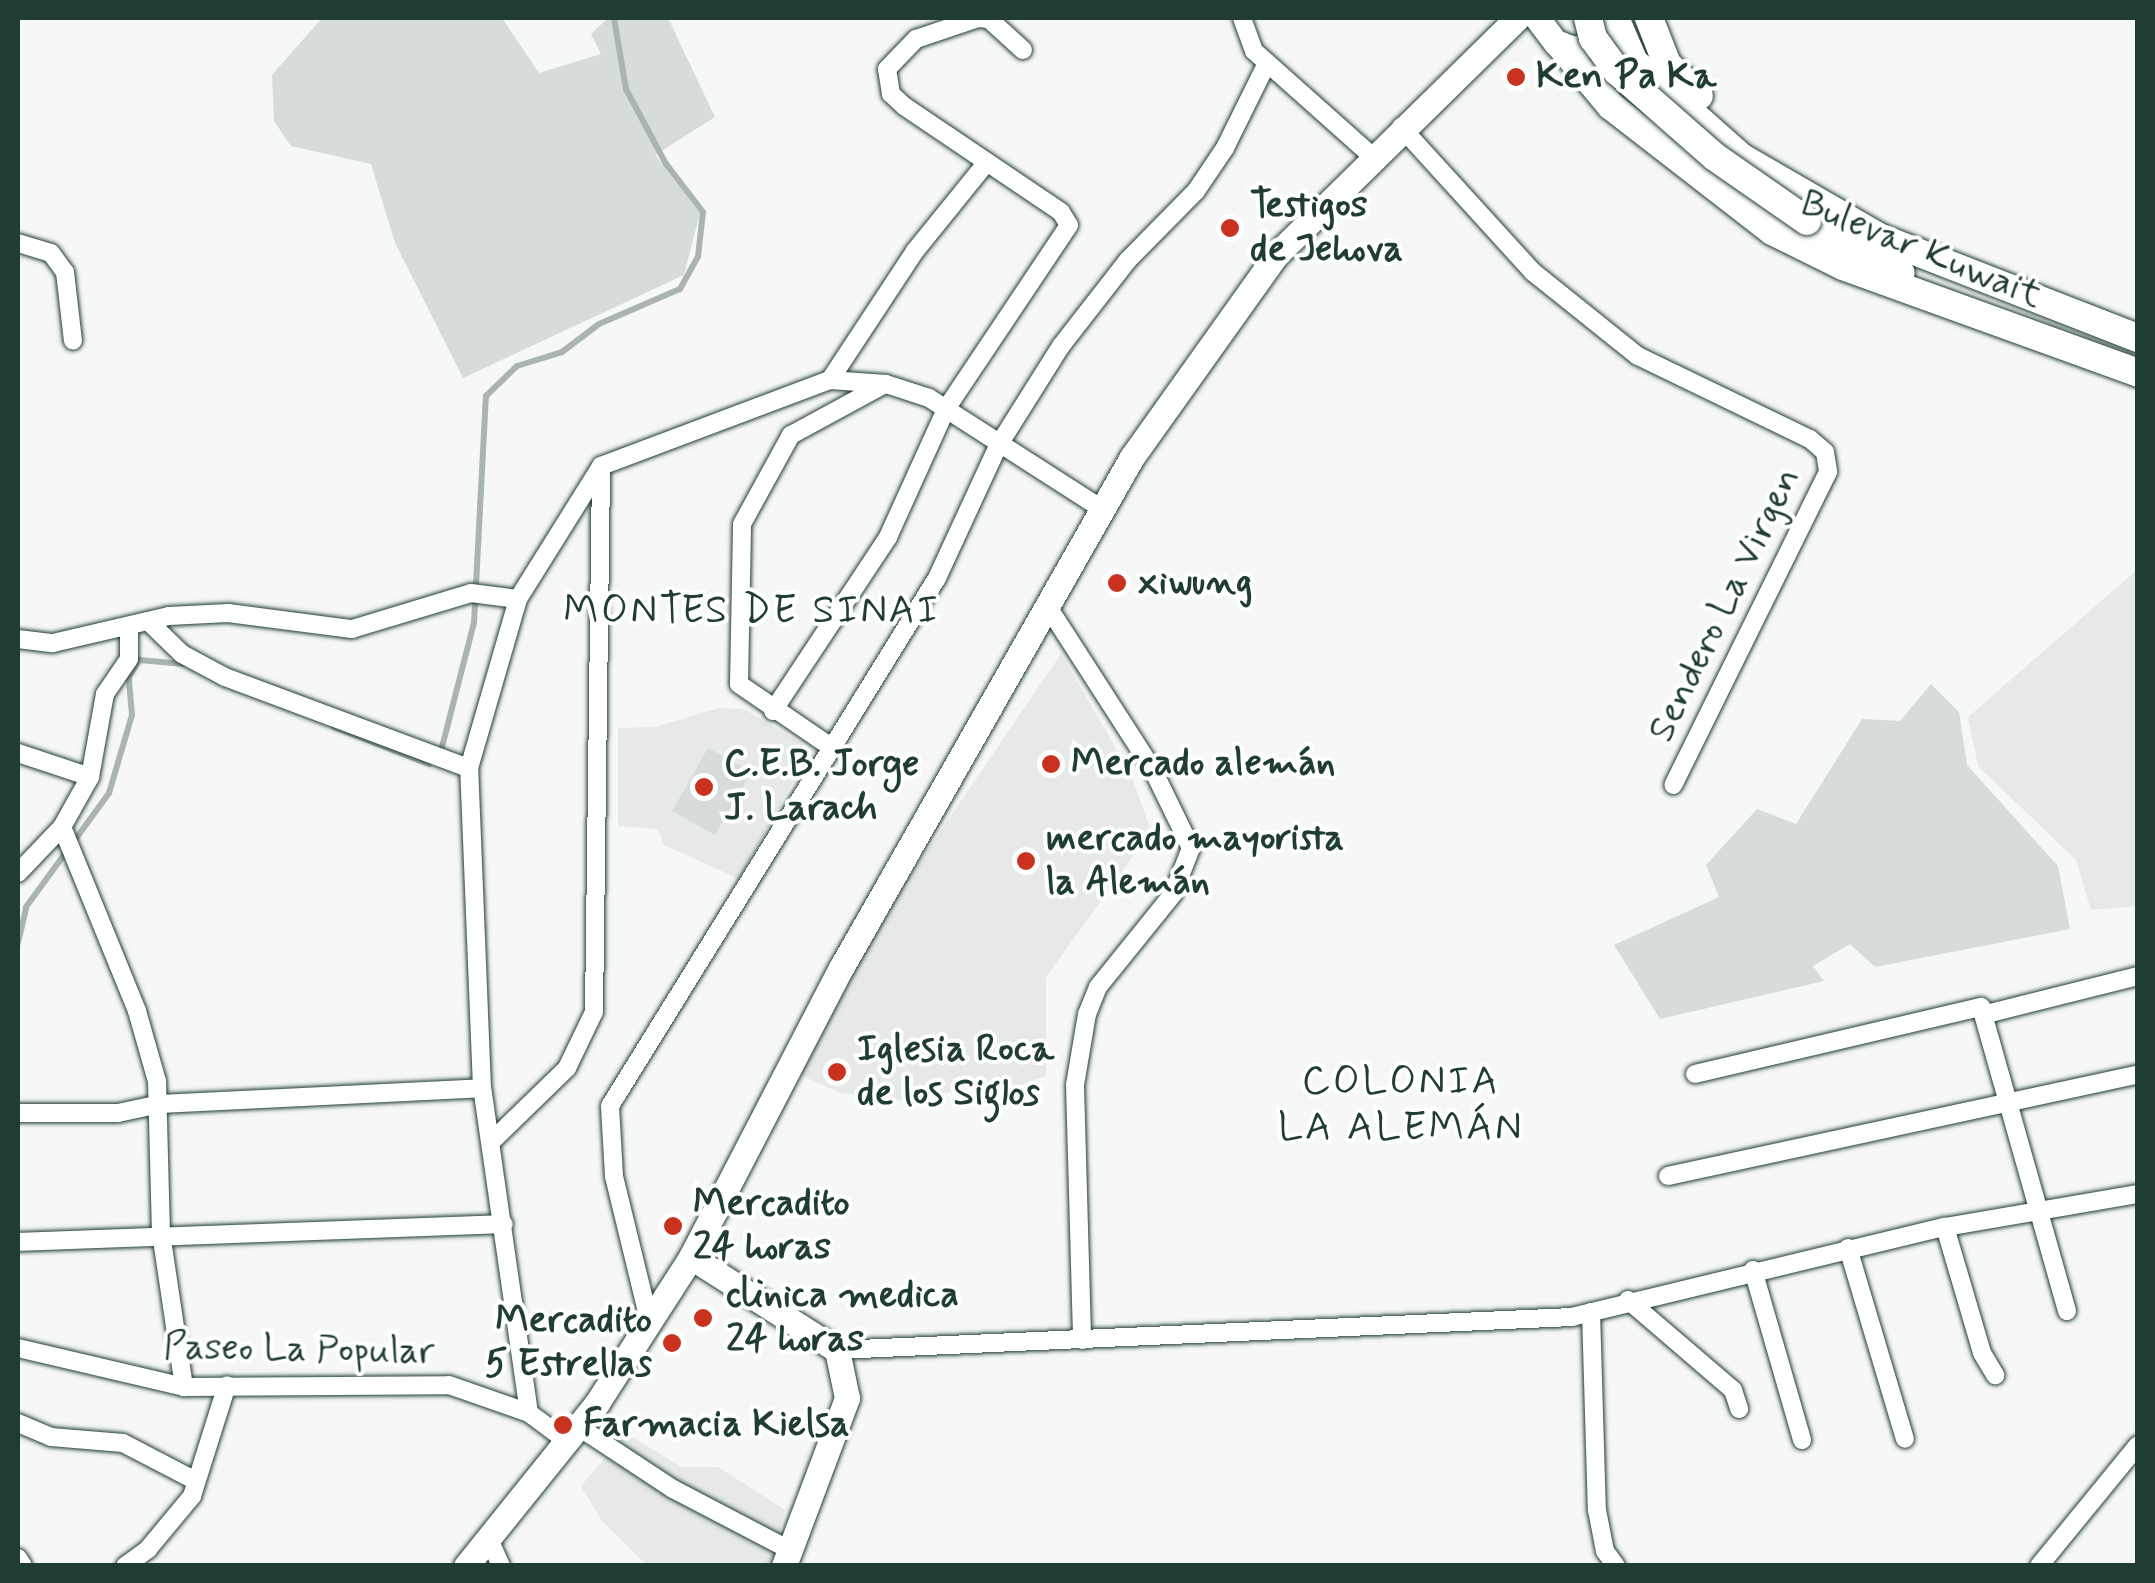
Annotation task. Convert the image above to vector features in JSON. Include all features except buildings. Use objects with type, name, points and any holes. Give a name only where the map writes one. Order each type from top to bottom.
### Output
[{"type":"main road","points":[[466,1566],[574,1435],[691,1257],[841,968],[1050,610],[1102,509],[1165,408],[1276,254],[1517,18]]},
{"type":"main road","points":[[1537,18],[1559,45]]},
{"type":"main road","points":[[1588,18],[1593,38],[1618,70],[1715,157],[1807,220],[1934,297]]},
{"type":"main road","points":[[1494,38],[1559,45],[1600,41],[1615,18]]},
{"type":"main road","name":"Bulevar Kuwait","points":[[1615,18],[1634,62],[1740,157],[1880,238],[2138,338]]},
{"type":"main road","points":[[1650,18],[1667,64],[1798,190]]},
{"type":"main road","name":"Bulevar Kuwait","points":[[1559,45],[1611,106],[1772,231],[1843,266],[2138,373]]},
{"type":"main road","points":[[691,1257],[837,1350],[847,1398],[786,1558]]},
{"type":"street","points":[[773,712],[888,538],[946,409],[1069,225],[1061,212],[904,106],[891,94],[887,69],[916,39],[943,26],[989,18],[1023,50]]},
{"type":"street","points":[[1242,18],[1254,51],[1373,157]]},
{"type":"street","points":[[650,1324],[614,1176],[610,1106],[828,745],[937,578],[998,446],[1061,346],[1206,177],[1267,63]]},
{"type":"street","name":"Sendero La Virgen","points":[[1401,128],[1532,272],[1638,356],[1810,438],[1825,452],[1828,472],[1673,785]]},
{"type":"street","points":[[830,380],[915,251],[987,162]]},
{"type":"street","points":[[18,243],[51,253],[65,272],[73,342]]},
{"type":"street","points":[[529,1413],[482,1088],[469,768],[514,598],[602,466],[830,380],[907,386],[1102,509]]},
{"type":"street","points":[[828,745],[747,694],[734,669],[746,508],[791,435],[886,384]]},
{"type":"street","points":[[491,1142],[568,1068],[594,1012],[602,466]]},
{"type":"street","points":[[18,640],[53,643],[148,621],[228,612],[352,629],[470,593],[514,598]]},
{"type":"street","points":[[1050,610],[1153,770],[1191,848],[1173,894],[1098,987],[1087,1014],[1075,1085],[1082,1340]]},
{"type":"street","points":[[148,621],[182,654],[226,677],[469,768]]},
{"type":"street","points":[[18,874],[62,827],[90,777],[105,694],[129,658],[129,626]]},
{"type":"street","points":[[18,753],[90,777]]},
{"type":"street","points":[[62,827],[137,1011],[160,1104],[161,1233],[184,1386]]},
{"type":"street","points":[[1986,1014],[2138,976]]},
{"type":"street","points":[[1695,1074],[1972,1004],[1986,1014],[2034,1208],[2066,1311]]},
{"type":"street","points":[[1668,1176],[2138,1074]]},
{"type":"street","points":[[18,1113],[118,1113],[160,1104],[482,1088]]},
{"type":"street","points":[[837,1350],[1591,1312],[1628,1300],[1944,1227],[2034,1208],[2138,1194]]},
{"type":"street","points":[[18,1242],[161,1233],[386,1232],[504,1224]]},
{"type":"street","points":[[1944,1227],[1982,1353],[1995,1375]]},
{"type":"street","points":[[1848,1248],[1905,1439]]},
{"type":"street","points":[[1753,1270],[1802,1440]]},
{"type":"street","points":[[1628,1300],[1733,1390],[1739,1409]]},
{"type":"street","points":[[1591,1312],[1597,1510],[1605,1552],[1616,1566]]},
{"type":"street","name":"Paseo La Popular","points":[[18,1348],[184,1386],[449,1385],[529,1413],[574,1435],[674,1489],[786,1558]]},
{"type":"street","points":[[126,1566],[181,1514],[196,1482],[226,1386]]},
{"type":"street","points":[[18,1423],[51,1438],[123,1443],[196,1482]]},
{"type":"street","points":[[2039,1566],[2138,1445]]},
{"type":"street","points":[[489,1539],[502,1566]]},
{"type":"street","points":[[18,1558],[23,1566]]},
{"type":"shaded area","points":[[322,18],[502,18],[539,73],[601,54],[591,34],[608,18],[668,18],[715,117],[655,155],[700,213],[684,275],[463,378],[395,243],[371,164],[291,146],[274,121],[272,75]]},
{"type":"shaded area","points":[[2137,570],[2137,906],[2091,910],[2076,860],[1978,766],[1968,717]]},
{"type":"shaded area","name":"mercado mayorista la Alemán","points":[[1061,654],[1130,772],[1151,831],[1046,977],[1046,1076],[1001,1092],[971,1088],[904,1101],[841,1093],[796,1073],[903,886]]},
{"type":"shaded area","points":[[1931,684],[1959,712],[1967,765],[2058,866],[2070,929],[1875,967],[1850,944],[1813,966],[1824,981],[1660,1019],[1614,945],[1719,897],[1706,865],[1757,809],[1796,824],[1862,719],[1900,721]]},
{"type":"shaded area","name":"C.E.B. Jorge J. Larach","points":[[719,708],[744,709],[811,749],[739,879],[664,845],[658,829],[618,826],[618,728],[655,727]]},
{"type":"shaded area","points":[[708,748],[751,772],[715,835],[672,811]]},
{"type":"shaded area","points":[[626,1433],[681,1467],[718,1467],[785,1510],[771,1565],[647,1565],[602,1521],[581,1486]]},
{"type":"waterway","points":[[440,755],[474,623],[486,396],[517,366],[562,352],[599,324],[680,289],[698,257],[703,212],[666,164],[626,89],[614,18]]},
{"type":"waterway","points":[[18,943],[26,907],[109,793],[132,715],[129,677],[139,660],[184,664]]},
{"type":"waterway","points":[[334,727],[429,764]]},
{"type":"place","name":"Ken Pa Ka","points":[[1516,77]]},
{"type":"place","name":"Testigos de Jehova","points":[[1230,228]]},
{"type":"place","name":"xiwung","points":[[1117,583]]},
{"type":"place","name":"Mercado alemán","points":[[1051,764]]},
{"type":"place","name":"C.E.B. Jorge J. Larach","points":[[704,787]]},
{"type":"place","name":"mercado mayorista la Alemán","points":[[1026,861]]},
{"type":"place","name":"Iglesia Roca de los Siglos","points":[[837,1072]]},
{"type":"place","name":"Mercadito 24 horas","points":[[673,1226]]},
{"type":"place","name":"clinica medica 24 horas","points":[[703,1318]]},
{"type":"place","name":"Mercadito 5 Estrellas","points":[[672,1343]]},
{"type":"place","name":"Farmacia Kielsa","points":[[563,1425]]},
{"type":"district","name":"MONTES DE SINAI","points":[[752,611]]},
{"type":"district","name":"COLONIA LA ALEMÁN","points":[[1401,1105]]}]
